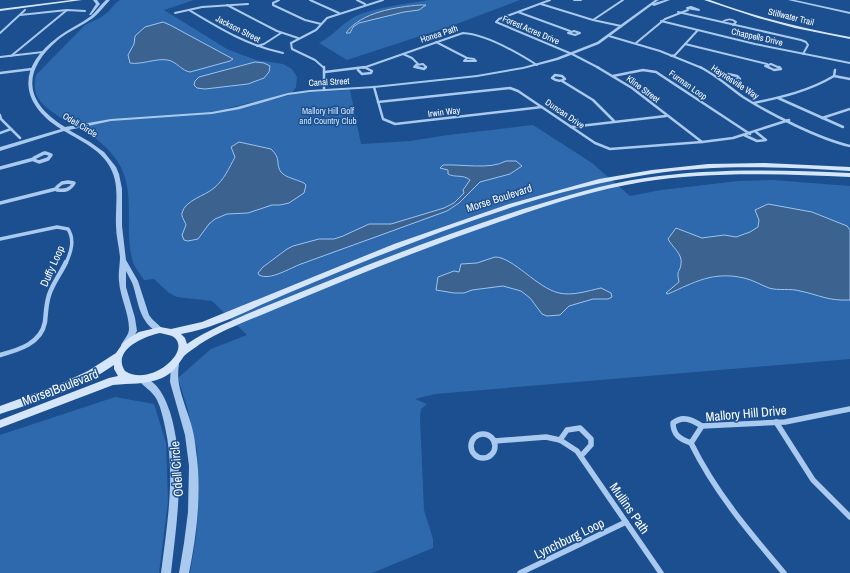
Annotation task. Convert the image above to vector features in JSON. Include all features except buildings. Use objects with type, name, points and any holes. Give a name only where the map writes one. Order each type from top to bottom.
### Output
[{"type":"main road","points":[[0,9],[62,0]]},
{"type":"main road","points":[[0,9],[80,0]]},
{"type":"main road","points":[[94,0],[102,0]]},
{"type":"main road","name":"Stillwater Trail","points":[[706,0],[744,14],[781,24],[850,37]]},
{"type":"main road","name":"Stillwater Trail","points":[[713,0],[751,13],[850,37]]},
{"type":"main road","name":"Morse Boulevard","points":[[173,332],[190,330],[220,319],[373,255],[456,224],[529,200],[590,184],[631,175],[721,166],[773,165],[850,169]]},
{"type":"main road","name":"Morse Boulevard","points":[[182,353],[194,343],[224,328],[391,258],[457,233],[552,202],[608,187],[668,177],[725,173],[780,172],[850,175]]},
{"type":"main road","points":[[160,330],[173,332],[182,340],[182,353],[175,364],[166,372],[143,380],[130,378],[123,375],[118,370],[117,363],[121,352],[130,341],[140,335],[160,330]]},
{"type":"main road","name":"Morse Boulevard","points":[[0,410],[72,383],[103,368],[121,352]]},
{"type":"main road","name":"Morse Boulevard","points":[[0,424],[112,381],[130,378]]},
{"type":"street","name":"Odell Circle","points":[[76,27],[96,7],[98,2],[94,0]]},
{"type":"street","name":"Odell Circle","points":[[108,0],[97,13],[58,38],[43,52],[32,69],[29,88],[32,98],[38,108],[65,130],[92,144],[113,167],[118,178],[121,201],[119,226],[124,262],[122,279],[133,331],[121,352]]},
{"type":"street","points":[[279,0],[273,3],[273,5],[305,20],[321,24]]},
{"type":"street","points":[[310,0],[339,13]]},
{"type":"street","points":[[357,0],[366,4]]},
{"type":"street","points":[[324,90],[324,67],[319,62],[292,49],[291,43],[298,38],[316,30],[327,18],[382,0]]},
{"type":"street","name":"Forest Acres Drive","points":[[550,0],[497,20],[496,22],[572,54]]},
{"type":"street","points":[[574,0],[581,0]]},
{"type":"street","points":[[593,20],[623,0]]},
{"type":"street","name":"Canal Street","points":[[0,149],[97,122],[126,118],[212,113],[288,94],[374,87],[491,74],[536,65],[572,54],[609,36],[658,0]]},
{"type":"street","name":"Canal Street","points":[[649,6],[665,0]]},
{"type":"street","points":[[790,0],[850,13]]},
{"type":"street","points":[[175,13],[202,7],[248,4]]},
{"type":"street","points":[[540,4],[593,20],[621,26]]},
{"type":"street","points":[[227,5],[281,33],[298,38]]},
{"type":"street","points":[[636,43],[661,21],[672,14],[688,10],[696,11],[699,9],[689,7],[687,8],[688,10]]},
{"type":"street","points":[[0,33],[25,10]]},
{"type":"street","points":[[20,15],[66,10],[85,11]]},
{"type":"street","points":[[11,56],[66,10]]},
{"type":"street","name":"Jackson Street","points":[[189,10],[256,47],[283,53]]},
{"type":"street","points":[[518,12],[570,31]]},
{"type":"street","points":[[678,12],[801,40],[808,45],[803,54]]},
{"type":"street","name":"Chappells Drive","points":[[661,21],[803,54],[850,63]]},
{"type":"street","points":[[671,56],[675,55],[698,30]]},
{"type":"street","points":[[256,47],[264,44],[281,33]]},
{"type":"street","name":"Honea Path","points":[[325,72],[358,70],[366,68],[458,34],[472,34],[523,57],[536,65]]},
{"type":"street","name":"Haynesville Way","points":[[609,36],[636,43],[703,69],[754,103],[837,143],[850,146]]},
{"type":"street","points":[[435,42],[456,51],[467,58]]},
{"type":"street","points":[[686,44],[776,65],[781,69],[771,69],[766,67],[767,64]]},
{"type":"street","points":[[0,58],[43,52]]},
{"type":"street","points":[[403,54],[412,58],[418,64]]},
{"type":"street","name":"Kline Street","points":[[572,54],[632,88],[702,142]]},
{"type":"street","name":"Honea Path","points":[[358,70],[362,74],[371,73],[372,71],[366,68]]},
{"type":"street","points":[[0,73],[32,69]]},
{"type":"street","name":"Furman Loop","points":[[613,76],[643,70],[656,72],[750,134]]},
{"type":"street","points":[[754,103],[792,94],[825,82],[834,76],[835,70]]},
{"type":"street","points":[[719,79],[740,79],[737,76],[730,74],[725,75],[726,78]]},
{"type":"street","points":[[834,76],[850,80]]},
{"type":"street","points":[[562,81],[593,100],[614,121]]},
{"type":"street","name":"Irwin Way","points":[[374,87],[383,119],[390,124],[542,107]]},
{"type":"street","name":"Duncan Drive","points":[[378,102],[504,88],[518,91],[595,143],[610,149],[702,142],[750,134],[789,120]]},
{"type":"street","points":[[778,98],[844,127]]},
{"type":"street","points":[[822,118],[850,109]]},
{"type":"street","points":[[0,115],[20,138]]},
{"type":"street","points":[[570,127],[667,116]]},
{"type":"street","points":[[0,133],[11,129]]},
{"type":"street","name":"Duncan Drive","points":[[744,135],[756,141],[766,140],[756,132]]},
{"type":"street","points":[[0,168],[34,159],[43,154],[48,153],[51,156],[48,159],[41,161],[34,159]]},
{"type":"street","points":[[0,203],[56,189],[65,182],[73,182],[74,185],[64,191],[58,191],[56,189]]},
{"type":"street","name":"Duffy Loop","points":[[0,239],[57,227],[68,228],[72,237],[70,252],[50,290],[45,308],[44,326],[39,336],[29,344],[0,355]]},
{"type":"street","name":"Odell Circle","points":[[124,262],[137,286],[147,319],[153,326],[160,330]]},
{"type":"street","name":"Odell Circle","points":[[175,364],[172,375],[174,386],[182,409],[192,457],[193,496],[190,538],[184,573]]},
{"type":"street","name":"Odell Circle","points":[[143,380],[153,385],[161,399],[168,423],[174,456],[176,491],[166,573]]},
{"type":"street","name":"Mallory Hill Drive","points":[[691,443],[702,426],[785,422],[850,409]]},
{"type":"street","points":[[702,426],[684,418],[678,419],[673,423],[675,434],[679,438],[691,443],[698,459],[730,509],[784,573]]},
{"type":"street","points":[[776,422],[813,480],[850,517]]},
{"type":"street","points":[[560,440],[564,431],[568,428],[580,428],[591,439],[591,445],[581,456]]},
{"type":"street","name":"Mullins Path","points":[[495,441],[495,451],[488,458],[477,456],[470,447],[472,440],[477,435],[485,434],[495,441],[546,437],[560,440],[577,450],[662,573]]},
{"type":"street","name":"Lynchburg Loop","points":[[520,573],[626,522]]},
{"type":"green space","name":"Mallory Hill Golf and Country Club","points":[[120,0],[194,0],[164,10],[227,49],[256,60],[283,64],[292,69],[297,77],[296,87],[292,93],[228,108],[227,110],[299,93],[350,90],[361,144],[410,141],[533,125],[592,163],[630,196],[661,190],[739,181],[773,180],[850,186],[850,359],[435,394],[415,399],[427,404],[421,409],[420,418],[424,510],[433,539],[433,548],[372,573],[190,573],[196,537],[199,494],[197,449],[178,378],[211,349],[247,335],[212,301],[177,297],[169,293],[154,279],[144,280],[136,269],[130,249],[128,195],[122,169],[112,154],[99,141],[46,107],[37,96],[35,88],[36,75],[84,26],[106,13]]},
{"type":"green space","points":[[428,0],[520,0],[454,25],[347,60],[319,43],[358,15],[377,9]]},
{"type":"green space","points":[[115,397],[154,404],[166,443],[168,501],[159,573],[0,573],[0,435]]},
{"type":"shaded area","points":[[426,5],[419,10],[404,12],[359,23],[353,27],[350,33],[346,33],[361,20],[370,15],[400,7]]},
{"type":"shaded area","points":[[163,22],[233,59],[190,72],[168,60],[130,63],[128,55],[134,44],[135,36],[145,27]]},
{"type":"shaded area","points":[[255,62],[264,63],[270,66],[269,72],[264,78],[248,84],[205,89],[197,88],[194,85],[195,81],[199,77]]},
{"type":"shaded area","points":[[239,142],[271,149],[276,156],[281,172],[286,176],[306,185],[304,193],[289,203],[272,205],[248,213],[227,214],[215,219],[209,224],[198,239],[188,241],[184,240],[182,235],[186,225],[182,213],[184,209],[191,201],[218,185],[235,157],[231,147]]},
{"type":"shaded area","points":[[506,161],[516,161],[522,166],[510,174],[480,182],[459,203],[447,211],[274,275],[264,276],[259,275],[258,273],[263,267],[293,246],[319,239],[334,239],[369,224],[391,224],[444,208],[454,203],[464,193],[463,190],[470,180],[465,177],[448,174],[448,170],[440,168],[443,165],[484,166],[499,164]]},
{"type":"shaded area","points":[[768,204],[812,212],[847,226],[850,230],[850,300],[829,299],[796,290],[773,289],[754,281],[733,276],[704,279],[668,294],[666,293],[679,282],[678,273],[681,267],[681,260],[677,251],[668,239],[676,228],[702,238],[724,235],[736,237],[750,232],[758,227],[759,220],[755,210]]},
{"type":"shaded area","points":[[495,257],[502,258],[510,262],[542,285],[559,293],[575,294],[601,288],[611,293],[612,297],[608,299],[593,299],[569,306],[560,315],[547,316],[542,314],[530,298],[521,291],[503,286],[472,290],[464,293],[436,290],[438,277],[454,271],[459,272],[461,264],[477,263]]}]
